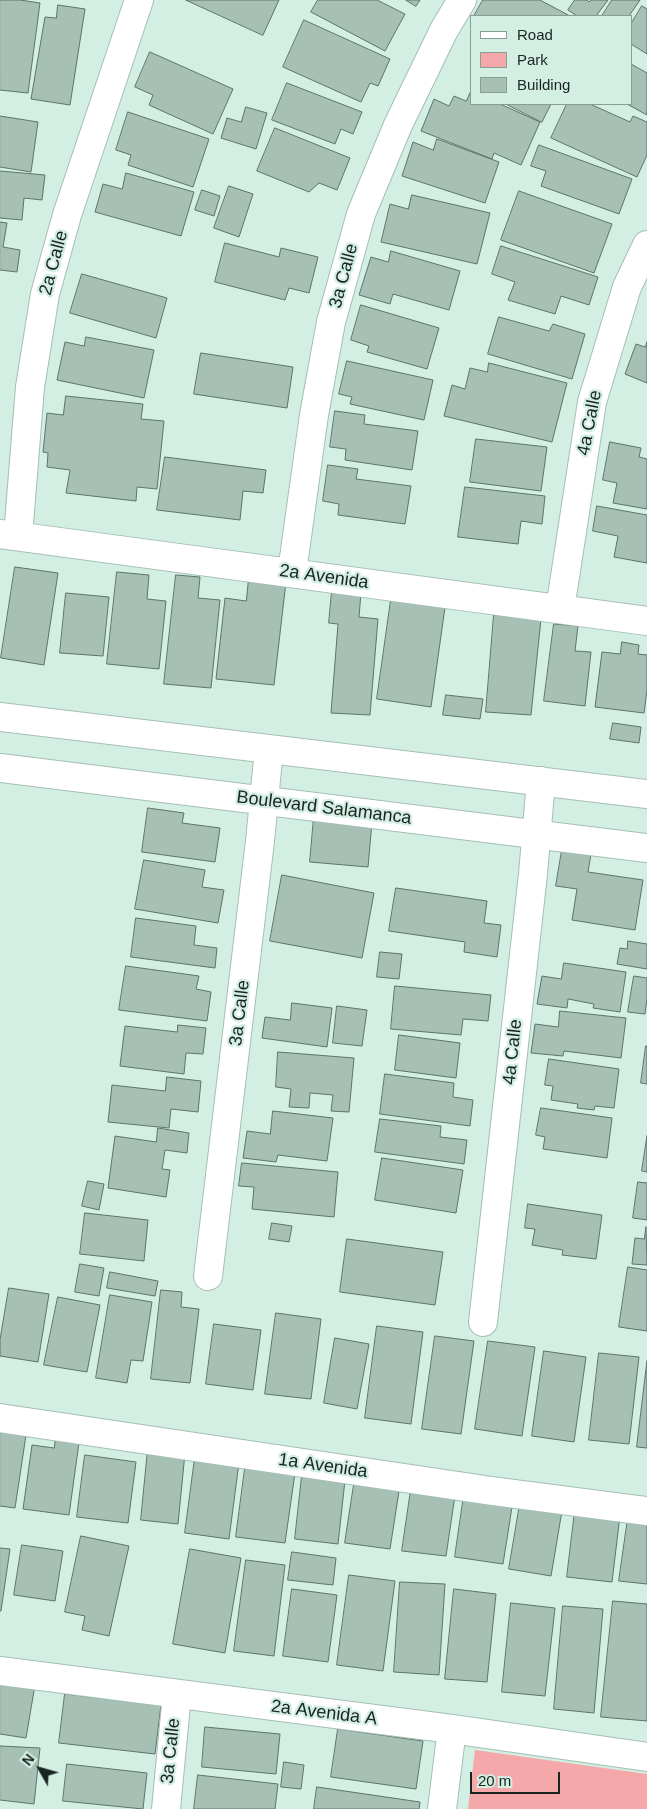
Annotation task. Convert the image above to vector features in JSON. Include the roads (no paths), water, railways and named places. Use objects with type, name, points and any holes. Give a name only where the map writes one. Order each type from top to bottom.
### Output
[{"type":"street","name":"2a Calle","points":[[9,535],[45,294],[67,215],[139,0]]},
{"type":"street","name":"3a Calle","points":[[292,572],[314,415],[331,322],[361,214],[398,125],[444,30],[462,0]]},
{"type":"street","name":"4a Calle","points":[[560,609],[592,402],[627,286],[647,245]]},
{"type":"street","name":"2a Avenida","points":[[9,535],[647,620]]},
{"type":"street","points":[[0,722],[0,717],[647,794]]},
{"type":"street","name":"3a Calle","points":[[208,1276],[259,851],[269,749]]},
{"type":"street","name":"Boulevard Salamanca","points":[[0,768],[647,848]]},
{"type":"street","name":"4a Calle","points":[[483,1322],[537,834],[541,781]]},
{"type":"street","name":"1a Avenida","points":[[0,1418],[482,1489],[647,1510]]},
{"type":"street","name":"2a Avenida A","points":[[0,1671],[452,1729],[647,1757]]},
{"type":"street","name":"3a Calle","points":[[166,1809],[177,1694]]},
{"type":"street","points":[[442,1809],[452,1729]]}]
